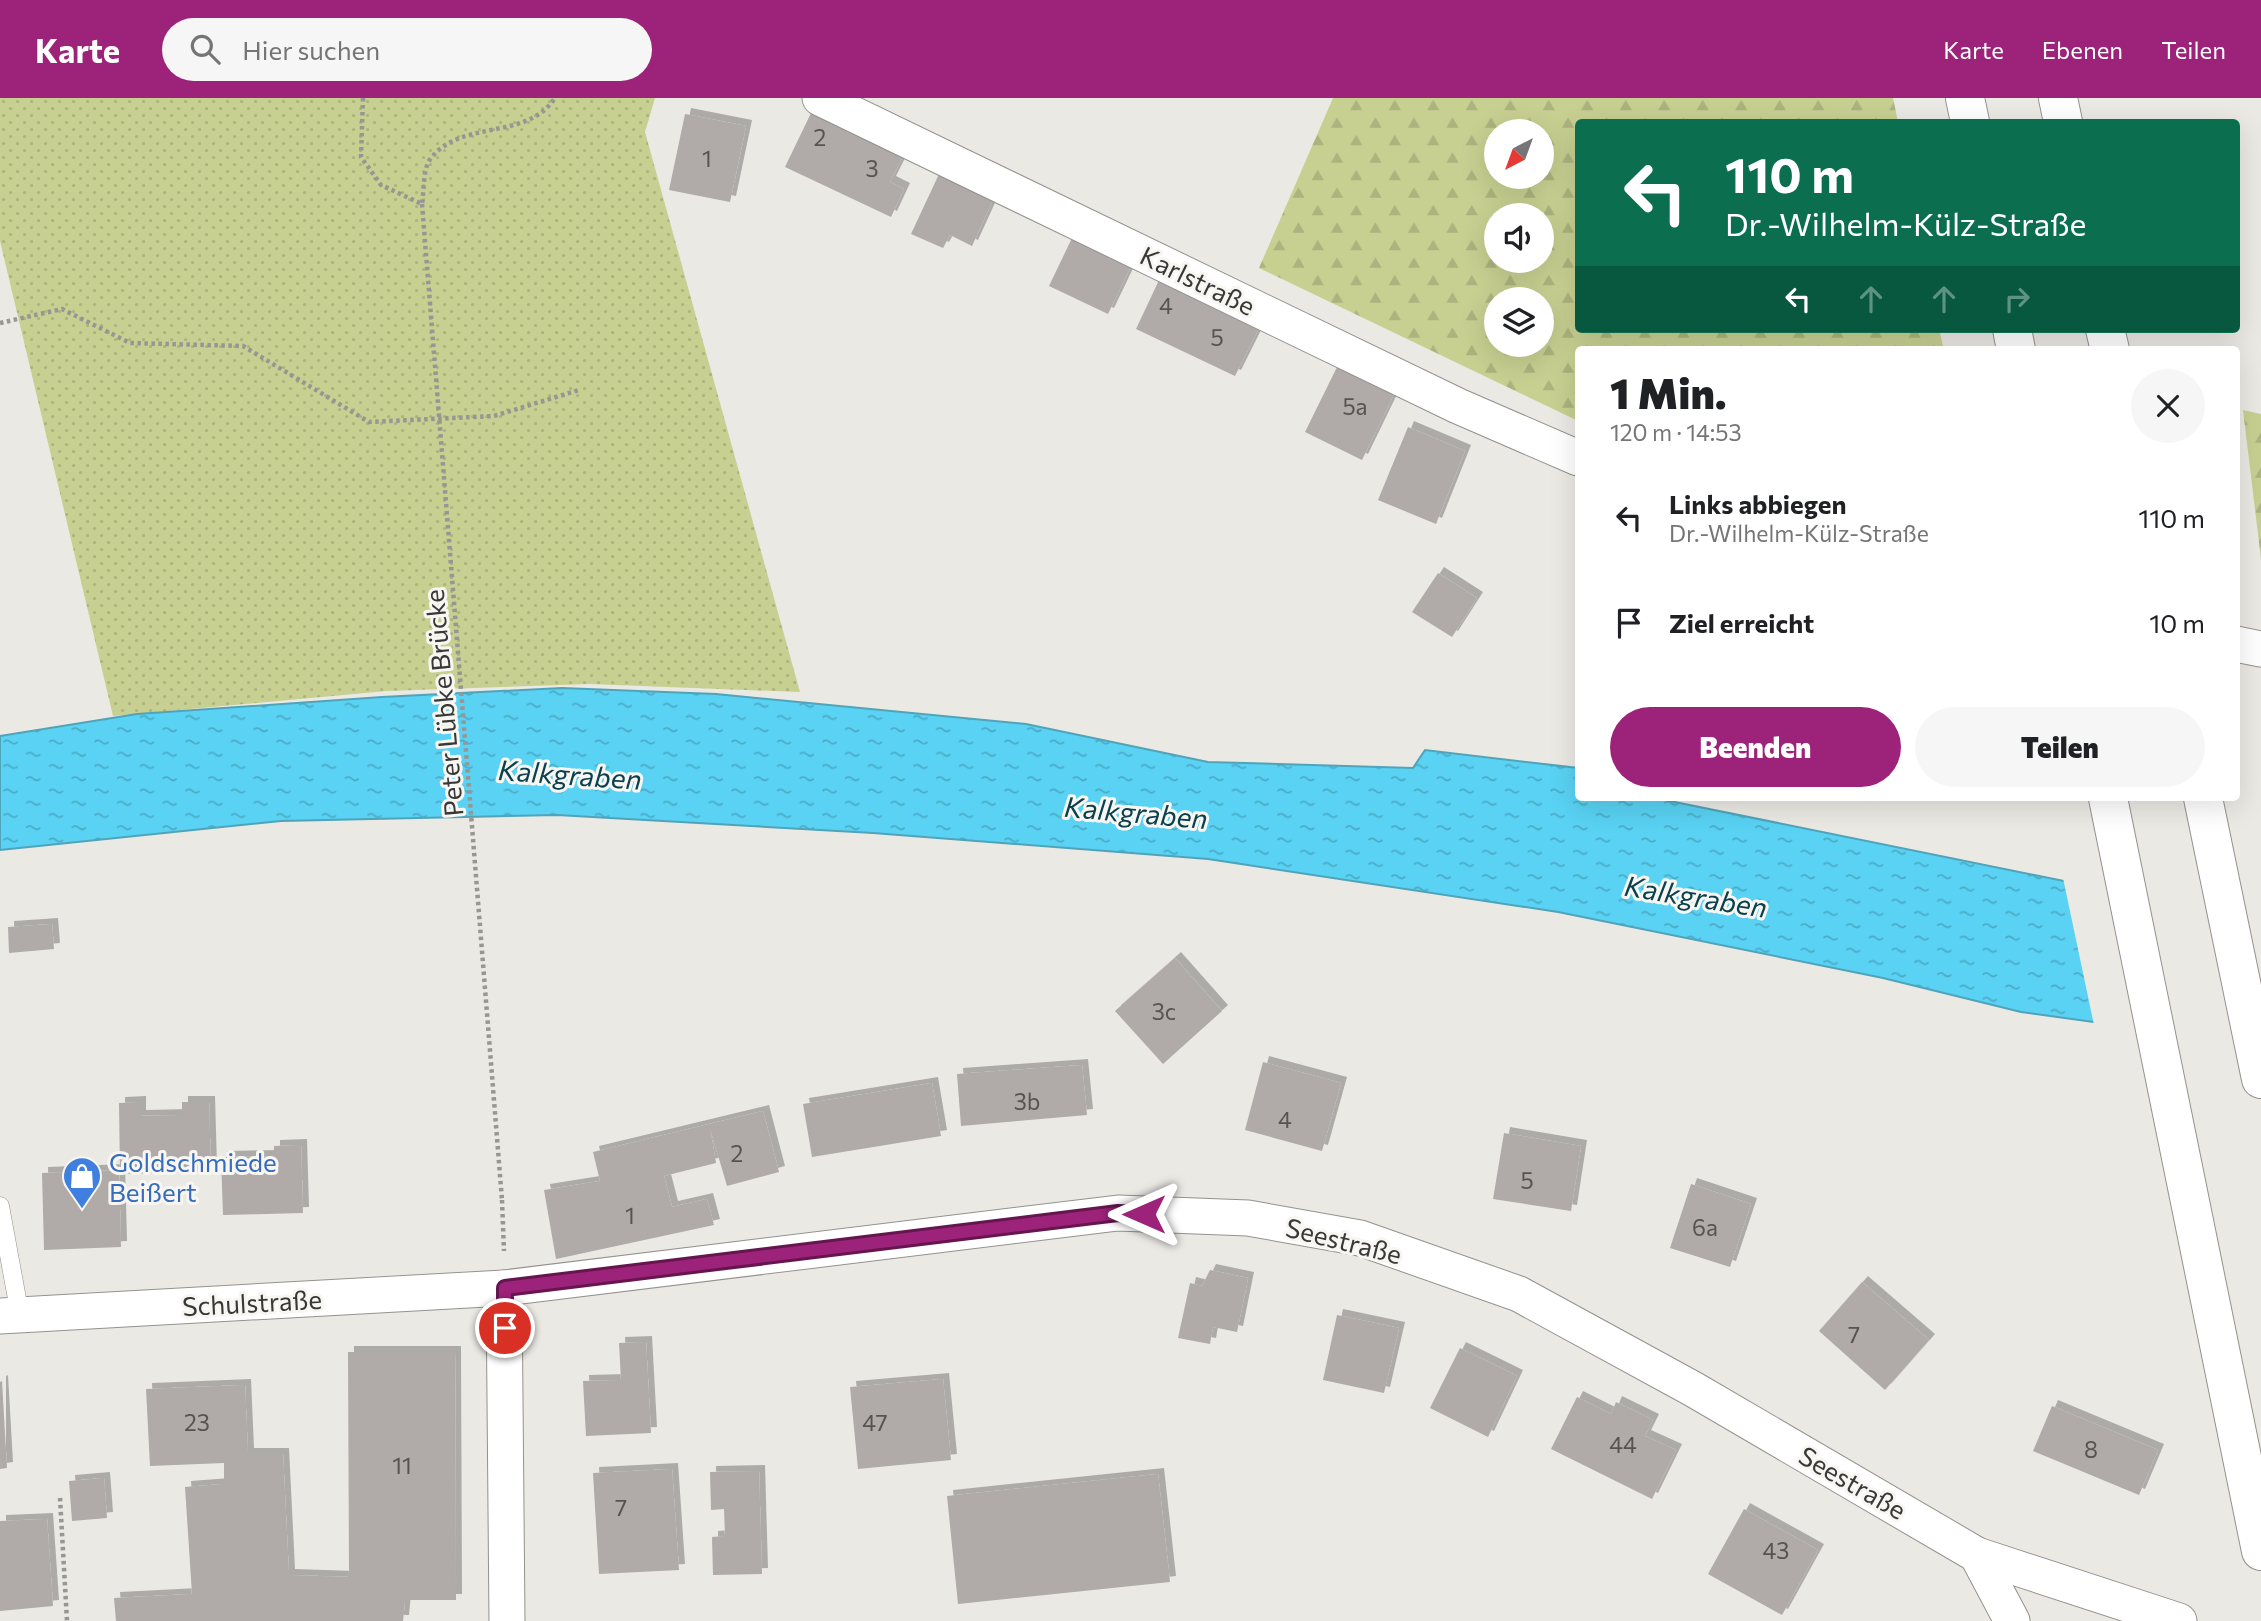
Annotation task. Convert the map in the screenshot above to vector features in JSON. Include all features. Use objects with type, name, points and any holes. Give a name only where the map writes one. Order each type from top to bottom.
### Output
[{"type":"highway","points":[[1965,98],[1969,119]]},
{"type":"highway","points":[[2057,98],[2062,119]]},
{"type":"highway","points":[[2109,801],[2261,1551]]},
{"type":"highway","points":[[2204,801],[2261,1079]]},
{"type":"street","name":"Karlstraße","points":[[820,98],[1458,405],[1575,457]]},
{"type":"street","points":[[2240,645],[2261,649]]},
{"type":"street","name":"Seestraße","points":[[505,1288],[1118,1213],[1248,1218],[1360,1238],[1519,1294],[1693,1389],[1977,1555],[2140,1617],[2179,1621]]},
{"type":"street","points":[[505,1288],[507,1621]]},
{"type":"street","name":"Schulstraße","points":[[10,1316],[505,1288]]},
{"type":"street","points":[[1977,1555],[2012,1621]]},
{"type":"lane","points":[[0,1206],[10,1316]]},
{"type":"path","points":[[363,98],[361,157],[381,185],[422,204]]},
{"type":"path","name":"Peter Lübke Brücke","points":[[505,1288],[502,1200],[422,204],[428,162],[453,140],[516,126],[547,110],[555,98]]},
{"type":"path","points":[[0,323],[62,309],[130,343],[243,345],[369,422],[494,416],[579,390]]},
{"type":"path","points":[[60,1498],[67,1621]]},
{"type":"green space","points":[[0,98],[655,98],[645,132],[800,692],[590,684],[387,691],[113,716],[0,241]]},
{"type":"green space","points":[[1333,98],[1893,98],[1897,119],[1575,119],[1575,333],[1940,333],[1943,346],[1575,346],[1575,420],[1259,268]]},
{"type":"green space","points":[[2243,410],[2261,414],[2261,559]]},
{"type":"water","name":"Kalkgraben","points":[[562,688],[716,694],[1026,724],[1208,762],[1413,768],[1425,750],[1575,768],[1575,801],[1670,801],[2261,921],[2261,1045],[2021,1012],[1883,978],[1558,912],[1208,859],[873,833],[557,815],[281,821],[0,850],[0,736],[137,714]]},
{"type":"pier","points":[[2063,878],[2261,918],[2261,1049],[2094,1025]]},
{"type":"building","points":[[811,113],[903,156],[890,182],[904,189],[891,217],[785,167]]},
{"type":"building","points":[[685,114],[746,126],[730,202],[669,190]]},
{"type":"building","points":[[939,174],[993,200],[972,246],[950,235],[943,248],[911,234]]},
{"type":"building","points":[[1072,238],[1131,266],[1108,314],[1049,286]]},
{"type":"building","points":[[1160,278],[1260,326],[1235,376],[1136,329]]},
{"type":"building","points":[[1339,363],[1396,390],[1362,460],[1305,432]]},
{"type":"building","points":[[1408,427],[1465,451],[1436,524],[1378,500]]},
{"type":"building","points":[[1438,573],[1477,598],[1452,637],[1412,612]]},
{"type":"building","points":[[52,924],[54,949],[9,953],[8,927]]},
{"type":"building","points":[[1175,958],[1222,1011],[1163,1064],[1115,1011]]},
{"type":"building","points":[[1263,1062],[1341,1083],[1322,1151],[1245,1130]]},
{"type":"building","points":[[1082,1065],[1087,1115],[961,1126],[957,1074]]},
{"type":"building","points":[[932,1083],[941,1136],[812,1157],[803,1104]]},
{"type":"building","points":[[140,1102],[140,1116],[182,1115],[182,1102],[209,1102],[211,1172],[120,1174],[119,1103]]},
{"type":"building","points":[[763,1111],[779,1172],[727,1186],[710,1128],[716,1163],[664,1176],[672,1207],[707,1199],[714,1225],[556,1259],[544,1190],[600,1181],[593,1152]]},
{"type":"building","points":[[1504,1133],[1581,1146],[1571,1211],[1493,1199]]},
{"type":"building","points":[[301,1145],[303,1213],[223,1215],[221,1157],[274,1156],[274,1146]]},
{"type":"building","name":"Goldschmiede Beißert","points":[[119,1170],[121,1247],[44,1250],[42,1173]]},
{"type":"building","points":[[1691,1184],[1751,1204],[1730,1267],[1670,1248]]},
{"type":"building","points":[[1210,1270],[1248,1278],[1237,1332],[1213,1327],[1210,1344],[1178,1338],[1190,1283],[1202,1286]]},
{"type":"building","points":[[1862,1282],[1929,1340],[1885,1390],[1819,1331]]},
{"type":"building","points":[[1337,1315],[1399,1328],[1384,1393],[1323,1380]]},
{"type":"building","points":[[646,1342],[651,1433],[586,1436],[583,1381],[621,1380],[619,1343]]},
{"type":"building","points":[[1460,1348],[1517,1376],[1488,1437],[1430,1408]]},
{"type":"building","points":[[348,1352],[455,1352],[456,1600],[405,1600],[403,1621],[116,1621],[114,1598],[192,1594],[185,1487],[224,1484],[224,1463],[150,1466],[146,1389],[245,1385],[248,1454],[283,1454],[289,1575],[349,1577]]},
{"type":"building","points":[[943,1379],[951,1460],[858,1469],[850,1387]]},
{"type":"building","points":[[2,1381],[7,1468],[0,1469],[0,1382]]},
{"type":"building","points":[[1577,1397],[1611,1414],[1616,1402],[1653,1420],[1645,1436],[1676,1450],[1652,1499],[1551,1449]]},
{"type":"building","points":[[2052,1406],[2158,1450],[2139,1495],[2033,1451]]},
{"type":"building","points":[[672,1469],[679,1570],[599,1574],[593,1473]]},
{"type":"building","points":[[759,1471],[762,1574],[713,1575],[712,1537],[725,1536],[724,1509],[711,1510],[710,1472]]},
{"type":"building","points":[[1158,1474],[1170,1582],[958,1604],[947,1496]]},
{"type":"building","points":[[104,1478],[107,1518],[72,1521],[69,1481]]},
{"type":"building","points":[[1744,1509],[1818,1550],[1782,1615],[1708,1574]]},
{"type":"building","points":[[47,1519],[53,1606],[0,1611],[0,1521]]},
{"type":"place","name":"Goldschmiede Beißert","points":[[82,1210]]},
{"type":"route","points":[[505,1328],[505,1288],[1118,1213],[1144,1214]]}]
